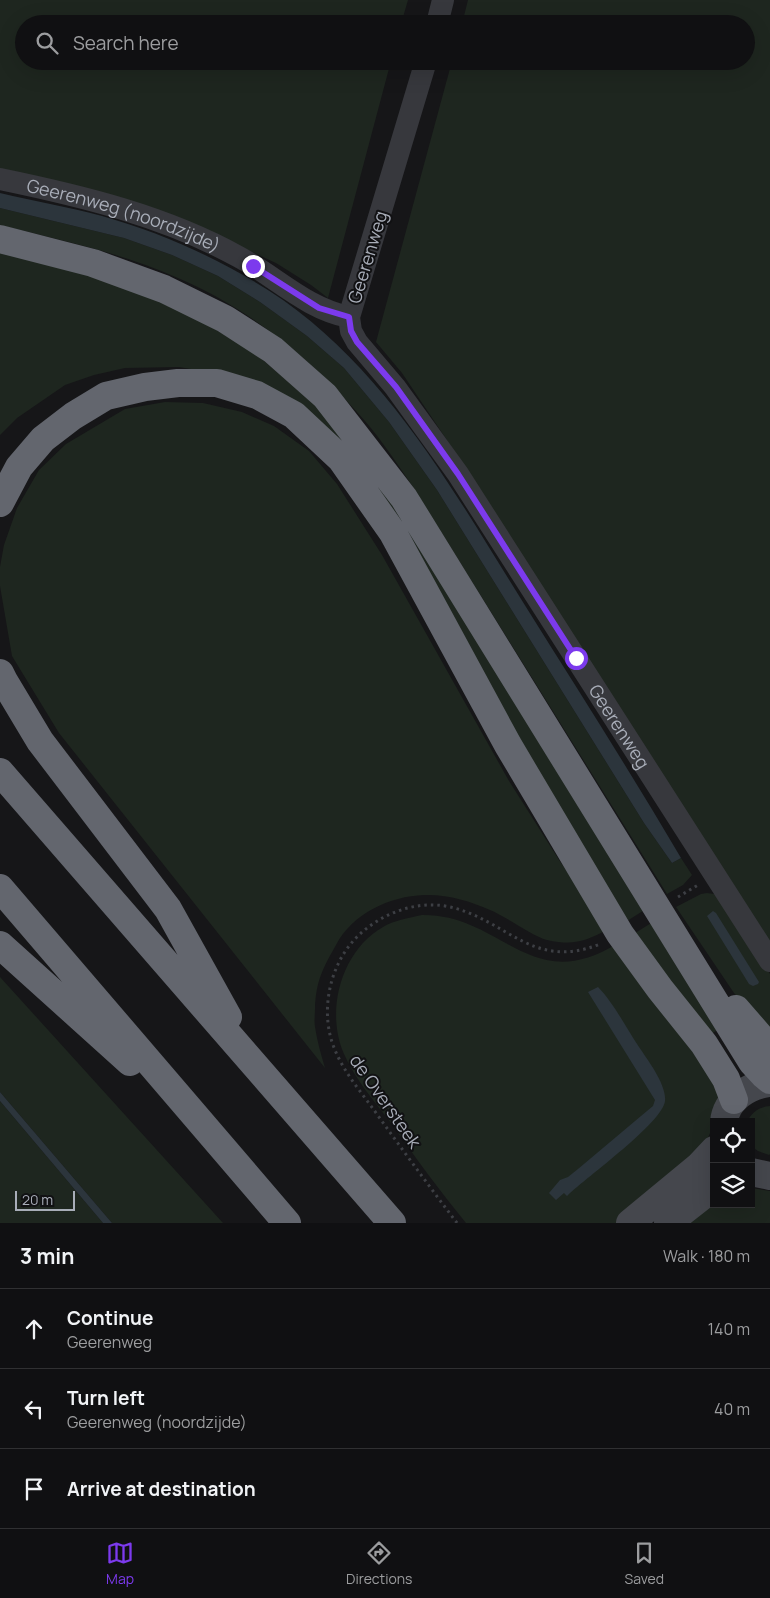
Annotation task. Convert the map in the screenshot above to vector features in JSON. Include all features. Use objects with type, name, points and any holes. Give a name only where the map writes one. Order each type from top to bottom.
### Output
[{"type":"highway","points":[[0,239],[93,263],[164,288],[225,319],[273,350],[325,396],[404,498],[752,1062],[770,1081]]},
{"type":"highway","points":[[0,503],[19,468],[42,439],[73,416],[106,396],[144,386],[178,382],[217,383],[257,395],[294,415],[341,459],[393,533],[508,745],[620,934],[660,989],[704,1044],[726,1079],[729,1111]]},
{"type":"highway","points":[[0,672],[40,740],[168,909],[256,1066]]},
{"type":"highway","points":[[0,772],[392,1223]]},
{"type":"highway","points":[[0,888],[287,1223]]},
{"type":"highway","points":[[0,945],[214,1139]]},
{"type":"highway","points":[[691,961],[746,1019],[770,1048]]},
{"type":"main road","points":[[729,1111],[745,1090],[770,1081]]},
{"type":"main road","points":[[630,1223],[699,1166],[710,1154]]},
{"type":"main road","points":[[755,1173],[770,1176]]},
{"type":"main road","points":[[668,1223],[710,1190]]},
{"type":"street","points":[[439,15],[444,0]]},
{"type":"street","name":"Geerenweg","points":[[423,70],[349,317],[351,331],[357,342],[396,387],[458,474],[770,961]]},
{"type":"street","name":"Geerenweg (noordzijde)","points":[[0,179],[130,211],[184,231],[239,257],[319,308],[349,317]]},
{"type":"path","points":[[658,910],[715,875]]},
{"type":"path","name":"de Oversteek","points":[[457,1223],[352,1080],[334,1050],[328,1018],[329,997],[334,974],[341,958],[357,936],[371,924],[394,912],[419,906],[444,906],[457,909],[485,920],[530,945],[552,952],[584,950],[620,934]]},
{"type":"shaded area","points":[[0,0],[408,0],[404,15],[15,15],[15,70],[389,70],[328,298],[276,263],[215,235],[0,170]]},
{"type":"shaded area","points":[[468,0],[770,0],[770,947],[485,497],[402,373],[376,342],[450,70],[755,70],[755,15],[464,15]]},
{"type":"shaded area","points":[[0,193],[126,223],[173,241],[219,262],[283,300],[322,331],[357,365],[419,441],[474,523],[681,858],[672,863],[644,823],[437,490],[389,422],[344,368],[307,336],[260,302],[218,276],[172,255],[124,238],[0,208]]},
{"type":"shaded area","points":[[0,208],[124,238],[172,255],[218,276],[260,302],[307,336],[344,368],[389,422],[437,490],[644,823],[672,863],[681,858],[692,875],[683,885],[667,894],[411,484],[371,428],[337,390],[274,334],[228,303],[178,278],[135,261],[0,225]]},
{"type":"shaded area","points":[[0,252],[114,280],[164,299],[255,353],[323,412],[361,456],[649,907],[624,923],[351,460],[214,373],[179,367],[125,368],[94,375],[65,385],[17,418],[0,435]]},
{"type":"shaded area","points":[[165,402],[203,403],[242,412],[274,426],[309,451],[337,484],[382,555],[509,781],[561,863],[609,929],[580,941],[557,942],[534,935],[497,913],[458,899],[424,895],[411,896],[385,903],[362,916],[343,934],[321,975],[316,998],[315,1025],[325,1068],[59,733],[12,656],[0,586],[0,567],[4,545],[17,508],[39,470],[66,444],[125,409]]},
{"type":"shaded area","points":[[701,894],[714,894],[725,903],[770,974],[770,1031],[734,993],[676,907]]},
{"type":"shaded area","points":[[713,911],[759,982],[758,984],[753,986],[749,984],[707,916]]},
{"type":"shaded area","points":[[422,915],[450,918],[474,927],[539,958],[562,962],[588,958],[618,943],[674,1017],[720,1094],[715,1118],[710,1118],[710,1133],[707,1140],[662,1185],[616,1223],[466,1223],[365,1090],[344,1054],[338,1037],[337,1001],[347,966],[368,938],[383,927],[397,921]]},
{"type":"shaded area","points":[[656,920],[723,1027],[706,1037],[632,935]]},
{"type":"shaded area","points":[[0,977],[223,1223],[112,1223],[0,1092]]},
{"type":"shaded area","points":[[598,987],[604,993],[656,1073],[663,1088],[665,1101],[652,1122],[623,1149],[567,1196],[564,1193],[556,1200],[549,1193],[560,1180],[568,1177],[653,1106],[655,1100],[588,992]]},
{"type":"shaded area","points":[[0,1092],[112,1223],[103,1223],[0,1101]]},
{"type":"shaded area","points":[[0,1101],[103,1223],[0,1223]]},
{"type":"shaded area","points":[[770,1106],[769,1155],[755,1149],[755,1118],[749,1118],[762,1108]]},
{"type":"shaded area","points":[[755,1189],[770,1191],[770,1223],[687,1223],[710,1207],[755,1208]]},
{"type":"route","points":[[253,266],[319,308],[349,317],[351,331],[357,342],[396,387],[458,474],[576,658]]}]
